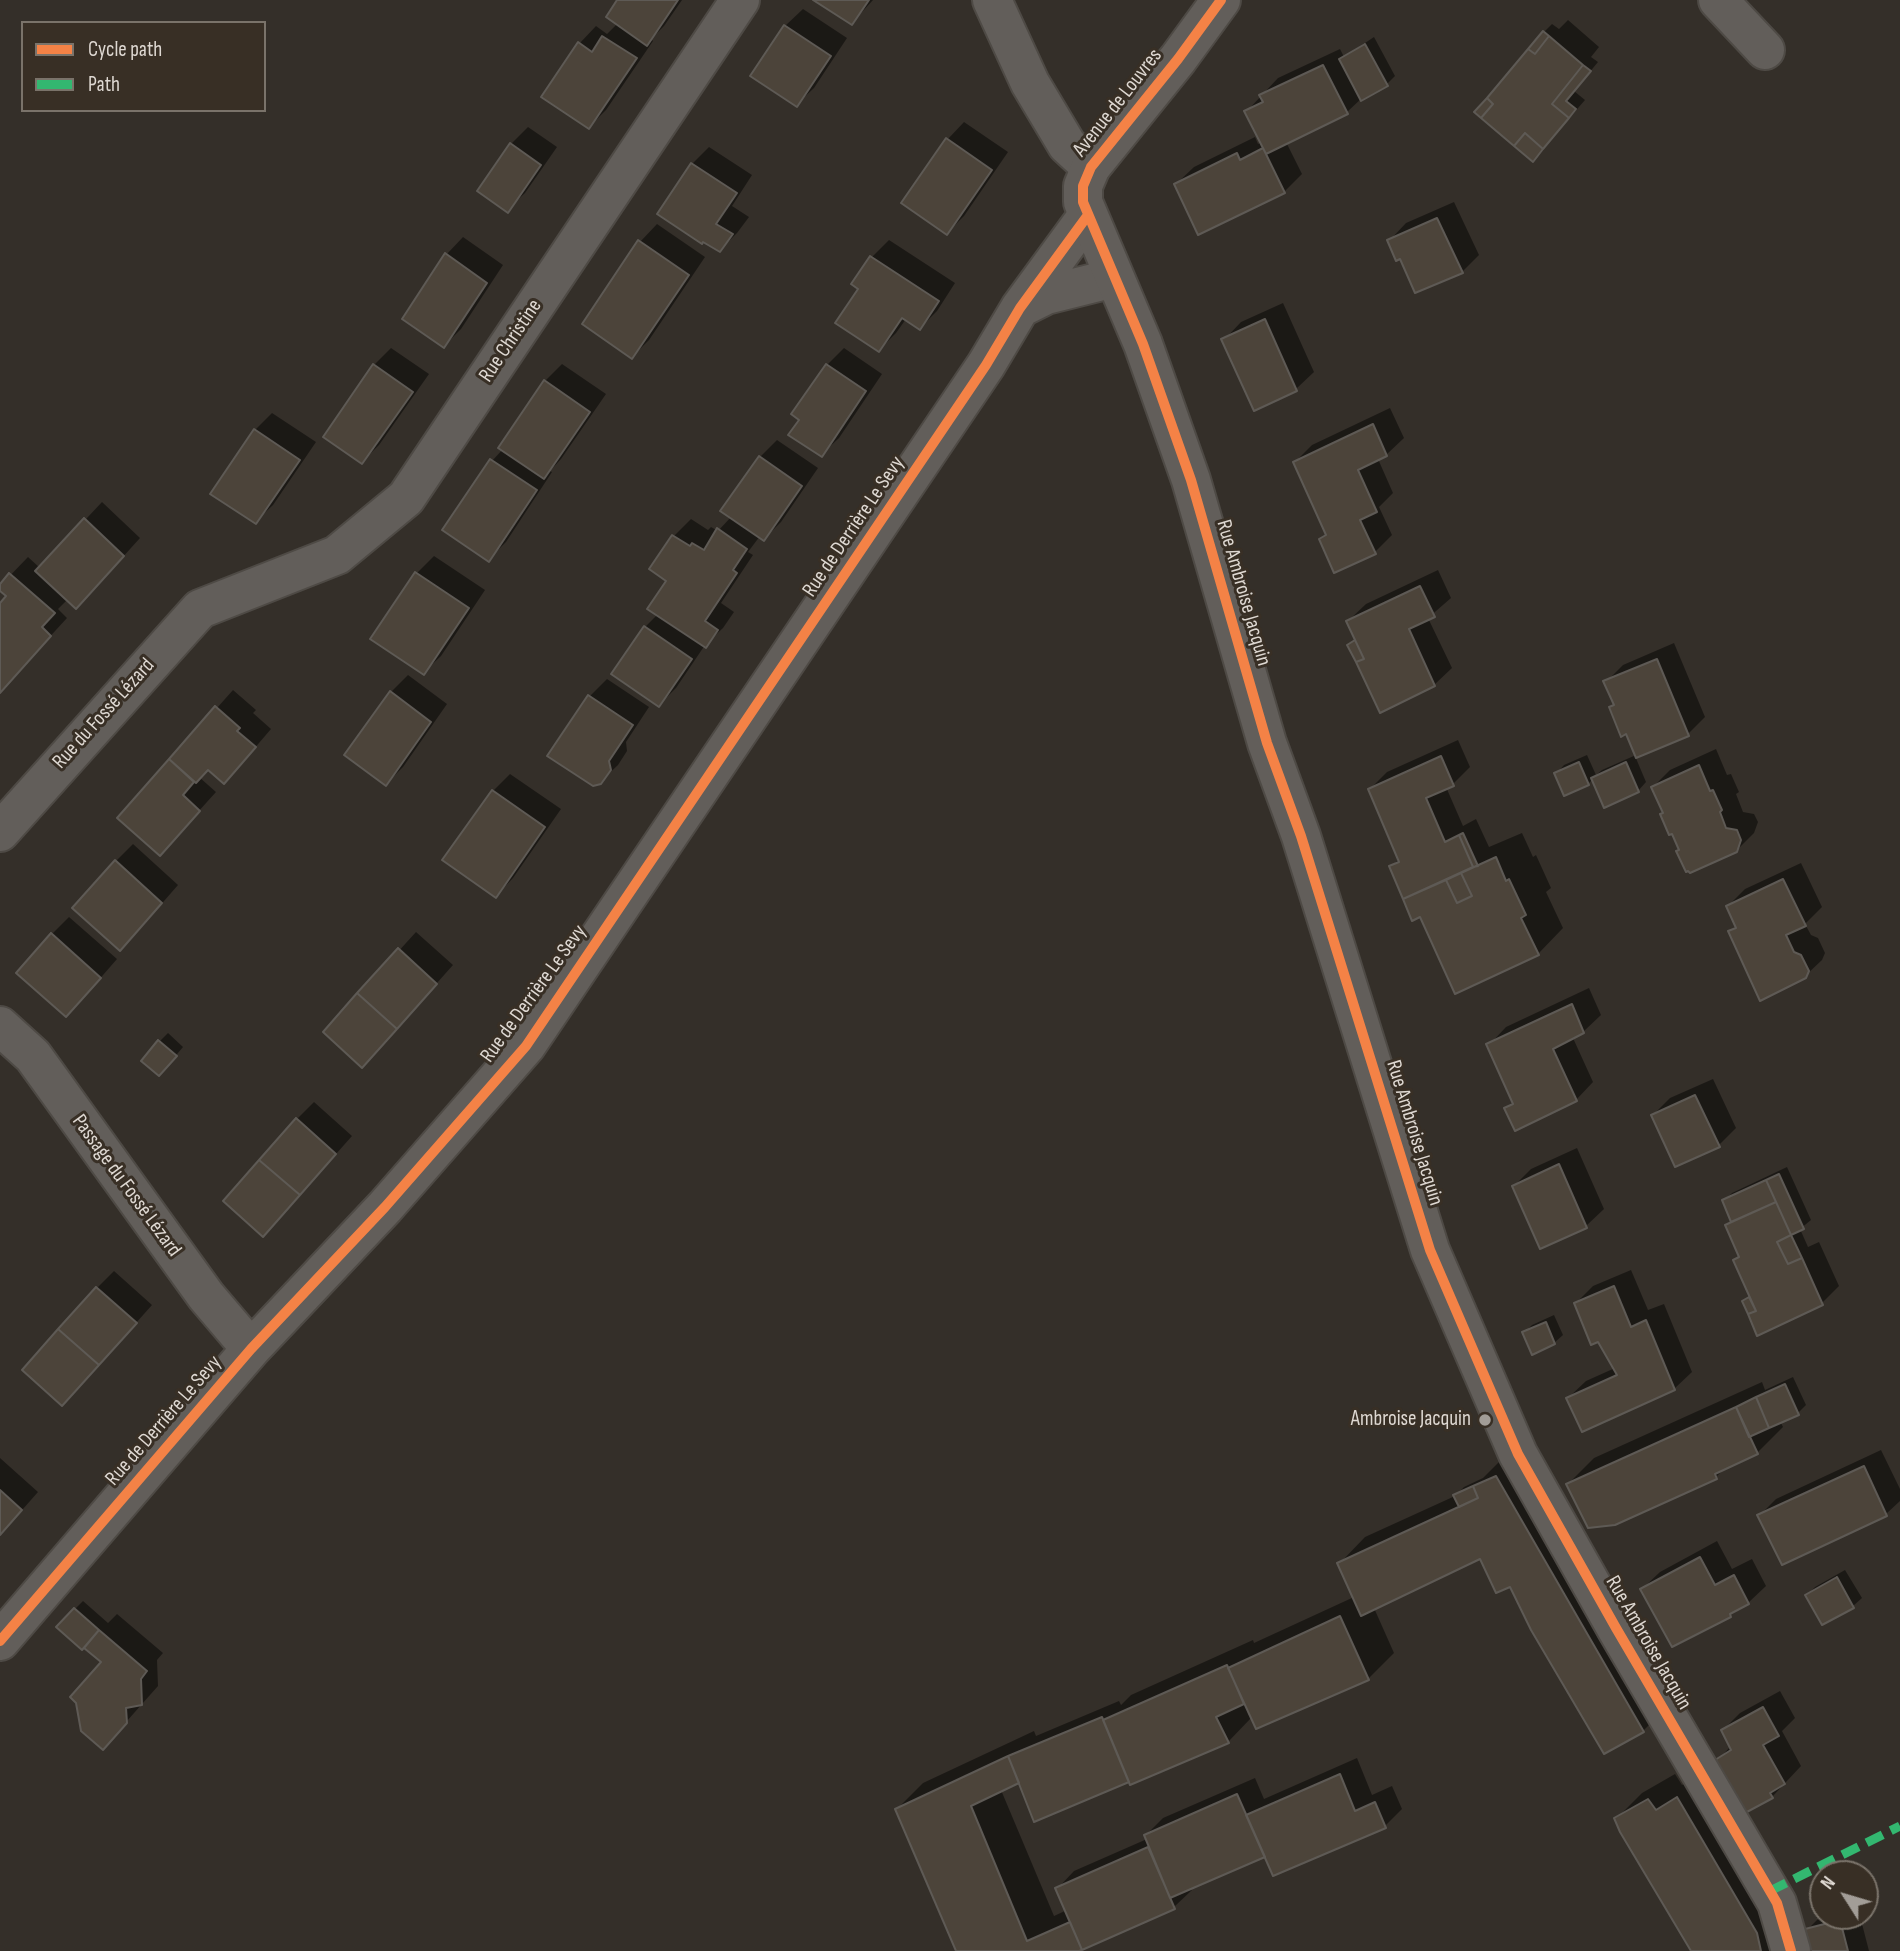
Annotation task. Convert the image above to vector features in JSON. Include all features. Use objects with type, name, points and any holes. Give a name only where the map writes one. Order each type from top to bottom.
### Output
[{"type":"street","name":"Rue Christine","points":[[199,613],[337,555],[406,498],[740,0]]},
{"type":"street","points":[[992,0],[1030,83],[1067,145],[1091,167]]},
{"type":"street","name":"Avenue de Louvres","points":[[1114,278],[1083,202],[1083,186],[1091,167],[1178,59],[1221,0]]},
{"type":"street","points":[[1718,0],[1765,50]]},
{"type":"street","name":"Rue de Derrière Le Sevy","points":[[0,1641],[251,1349],[385,1207],[526,1046],[911,476],[1020,308],[1088,215]]},
{"type":"street","points":[[1020,308],[1046,295],[1114,278]]},
{"type":"street","name":"Rue Ambroise Jacquin","points":[[1114,278],[1143,344],[1191,480],[1267,743],[1301,836],[1430,1250],[1518,1454],[1777,1903],[1791,1951]]},
{"type":"street","name":"Rue du Fossé Lézard","points":[[0,832],[199,613]]},
{"type":"street","name":"Passage du Fossé Lézard","points":[[0,1026],[33,1056],[206,1296],[251,1349]]},
{"type":"building","points":[[617,0],[678,0],[647,46],[606,17]]},
{"type":"building","points":[[813,0],[869,0],[852,25]]},
{"type":"building","points":[[784,25],[831,56],[797,107],[750,76]]},
{"type":"building","points":[[1543,31],[1549,36],[1535,54],[1528,49]]},
{"type":"building","points":[[602,36],[637,58],[589,129],[541,97],[578,42],[592,52]]},
{"type":"building","points":[[1549,36],[1583,65],[1552,104],[1569,118],[1543,149],[1525,133],[1514,146],[1481,118],[1493,104],[1487,98],[1528,49],[1535,54]]},
{"type":"building","points":[[1365,44],[1388,86],[1361,101],[1339,59]]},
{"type":"building","points":[[1323,65],[1348,114],[1266,154],[1244,111],[1263,102],[1259,95]]},
{"type":"building","points":[[1583,65],[1591,71],[1566,101],[1576,109],[1569,118],[1552,104]]},
{"type":"building","points":[[1487,98],[1493,104],[1481,118],[1474,112]]},
{"type":"building","points":[[1525,133],[1543,149],[1533,162],[1514,146]]},
{"type":"building","points":[[946,138],[992,170],[947,235],[901,203]]},
{"type":"building","points":[[510,143],[541,165],[508,213],[477,191]]},
{"type":"building","points":[[1263,148],[1285,193],[1198,235],[1174,184],[1237,153],[1240,160]]},
{"type":"building","points":[[691,163],[737,193],[716,224],[733,234],[720,252],[703,242],[702,244],[657,214]]},
{"type":"building","points":[[1437,218],[1463,273],[1415,293],[1400,259],[1396,261],[1387,240]]},
{"type":"building","points":[[638,240],[689,275],[632,359],[582,324]]},
{"type":"building","points":[[445,253],[487,283],[444,348],[402,319]]},
{"type":"building","points":[[870,256],[939,301],[920,330],[902,318],[879,352],[835,323],[858,289],[851,284]]},
{"type":"building","points":[[1265,319],[1297,391],[1254,411],[1221,339]]},
{"type":"building","points":[[373,364],[413,392],[362,464],[323,437]]},
{"type":"building","points":[[826,364],[866,391],[822,457],[788,435],[799,420],[791,414]]},
{"type":"building","points":[[544,380],[590,412],[544,479],[498,448]]},
{"type":"building","points":[[1373,424],[1387,456],[1358,470],[1377,512],[1360,520],[1376,554],[1334,573],[1319,539],[1326,535],[1293,462]]},
{"type":"building","points":[[254,429],[300,460],[256,524],[210,494]]},
{"type":"building","points":[[759,456],[802,486],[764,541],[720,511]]},
{"type":"building","points":[[490,459],[537,490],[489,562],[442,530]]},
{"type":"building","points":[[84,518],[124,556],[76,609],[35,571]]},
{"type":"building","points":[[717,528],[747,549],[733,570],[737,573],[705,621],[718,630],[706,648],[647,609],[666,581],[649,569],[672,535],[690,546],[692,543],[704,550]]},
{"type":"building","points":[[415,572],[469,608],[424,675],[370,639]]},
{"type":"building","points":[[9,573],[55,613],[42,627],[51,636],[0,693],[0,603],[6,596],[0,591],[0,584]]},
{"type":"building","points":[[1420,586],[1435,617],[1409,629],[1435,686],[1380,713],[1356,662],[1364,659],[1346,621]]},
{"type":"building","points":[[644,626],[692,659],[659,707],[611,674]]},
{"type":"building","points":[[1355,640],[1364,659],[1356,662],[1347,645]]},
{"type":"building","points":[[1657,659],[1689,736],[1636,758],[1626,734],[1621,737],[1609,707],[1614,705],[1603,681]]},
{"type":"building","points":[[390,691],[431,722],[386,786],[344,755]]},
{"type":"building","points":[[588,695],[633,725],[609,761],[611,770],[601,784],[593,786],[547,756]]},
{"type":"building","points":[[215,706],[240,728],[237,731],[256,747],[224,784],[208,770],[196,783],[169,759]]},
{"type":"building","points":[[1441,756],[1454,786],[1426,798],[1445,842],[1459,835],[1473,867],[1403,899],[1389,866],[1399,862],[1368,789]]},
{"type":"building","points":[[169,759],[194,782],[183,795],[200,811],[160,856],[117,818]]},
{"type":"building","points":[[1579,762],[1589,785],[1564,796],[1554,773]]},
{"type":"building","points":[[1626,762],[1639,792],[1604,808],[1591,778]]},
{"type":"building","points":[[1699,765],[1722,810],[1720,812],[1726,828],[1737,830],[1741,840],[1737,852],[1690,873],[1686,872],[1676,851],[1679,850],[1672,834],[1669,835],[1660,814],[1663,813],[1651,787]]},
{"type":"building","points":[[492,790],[545,827],[496,898],[442,860]]},
{"type":"building","points":[[1463,833],[1478,866],[1473,867],[1459,835]]},
{"type":"building","points":[[1496,857],[1506,881],[1509,879],[1526,915],[1521,918],[1539,955],[1455,994],[1420,917],[1412,921],[1403,899],[1446,880],[1457,903],[1472,896],[1461,873]]},
{"type":"building","points":[[115,860],[162,903],[120,951],[72,908]]},
{"type":"building","points":[[1461,873],[1472,896],[1457,903],[1446,880]]},
{"type":"building","points":[[1783,879],[1806,926],[1786,935],[1794,952],[1801,955],[1809,971],[1806,978],[1760,1001],[1728,931],[1736,928],[1726,906]]},
{"type":"building","points":[[51,933],[101,978],[66,1017],[16,973]]},
{"type":"building","points":[[398,948],[437,984],[397,1029],[357,993]]},
{"type":"building","points":[[357,993],[397,1029],[362,1068],[323,1032]]},
{"type":"building","points":[[1572,1004],[1584,1033],[1553,1049],[1577,1101],[1515,1131],[1504,1108],[1513,1104],[1486,1044]]},
{"type":"building","points":[[158,1040],[177,1056],[159,1076],[141,1061]]},
{"type":"building","points":[[1695,1095],[1720,1147],[1675,1167],[1651,1115]]},
{"type":"building","points":[[296,1118],[336,1154],[300,1195],[259,1160]]},
{"type":"building","points":[[259,1160],[300,1195],[263,1237],[223,1201]]},
{"type":"building","points":[[1559,1164],[1587,1228],[1540,1249],[1512,1186]]},
{"type":"building","points":[[1779,1174],[1804,1229],[1791,1235],[1766,1180]]},
{"type":"building","points":[[1766,1180],[1776,1202],[1731,1222],[1722,1200]]},
{"type":"building","points":[[1776,1202],[1791,1235],[1777,1242],[1788,1264],[1802,1258],[1823,1305],[1757,1336],[1748,1314],[1756,1311],[1733,1260],[1739,1257],[1725,1225]]},
{"type":"building","points":[[1791,1235],[1802,1258],[1788,1264],[1777,1242]]},
{"type":"building","points":[[1614,1286],[1631,1327],[1646,1320],[1675,1390],[1582,1432],[1566,1398],[1617,1375],[1598,1342],[1591,1345],[1574,1303]]},
{"type":"building","points":[[96,1287],[137,1323],[99,1365],[58,1329]]},
{"type":"building","points":[[1749,1297],[1756,1311],[1748,1314],[1742,1301]]},
{"type":"building","points":[[1546,1322],[1555,1344],[1532,1355],[1522,1332]]},
{"type":"building","points":[[58,1329],[99,1365],[62,1406],[22,1370]]},
{"type":"building","points":[[1785,1384],[1799,1415],[1769,1428],[1756,1397]]},
{"type":"building","points":[[1756,1397],[1769,1428],[1749,1437],[1736,1407]]},
{"type":"building","points":[[1736,1407],[1758,1454],[1715,1474],[1717,1479],[1615,1525],[1588,1528],[1566,1484]]},
{"type":"building","points":[[1864,1466],[1887,1516],[1782,1565],[1757,1515]]},
{"type":"building","points":[[1496,1476],[1644,1732],[1604,1754],[1531,1630],[1510,1587],[1496,1593],[1480,1559],[1361,1616],[1337,1563],[1478,1498],[1473,1486]]},
{"type":"building","points":[[1473,1486],[1478,1498],[1459,1507],[1453,1495]]},
{"type":"building","points":[[0,1490],[22,1510],[0,1535]]},
{"type":"building","points":[[1700,1557],[1715,1585],[1734,1575],[1749,1604],[1730,1614],[1731,1617],[1672,1647],[1640,1589]]},
{"type":"building","points":[[1837,1577],[1854,1608],[1822,1625],[1805,1595]]},
{"type":"building","points":[[74,1608],[99,1630],[82,1650],[56,1627]]},
{"type":"building","points":[[1340,1616],[1369,1680],[1256,1729],[1228,1668]]},
{"type":"building","points":[[99,1630],[147,1671],[141,1679],[142,1705],[126,1708],[127,1723],[103,1750],[81,1731],[76,1703],[70,1697],[101,1662],[84,1648]]},
{"type":"building","points":[[1227,1665],[1244,1704],[1216,1717],[1229,1743],[1130,1785],[1103,1720]]},
{"type":"building","points":[[1763,1707],[1779,1736],[1763,1745],[1785,1784],[1770,1793],[1773,1798],[1745,1813],[1715,1760],[1731,1750],[1721,1730]]},
{"type":"building","points":[[1102,1717],[1129,1782],[1034,1822],[1008,1756]]},
{"type":"building","points":[[1008,1756],[1019,1783],[971,1806],[1027,1941],[1070,1922],[1082,1950],[956,1951],[895,1809]]},
{"type":"building","points":[[1340,1774],[1355,1811],[1375,1802],[1386,1828],[1273,1876],[1246,1815]]},
{"type":"building","points":[[1237,1794],[1265,1857],[1170,1898],[1144,1835]]},
{"type":"building","points":[[1677,1797],[1757,1933],[1761,1951],[1691,1951],[1620,1832],[1614,1818],[1648,1799],[1656,1810]]},
{"type":"building","points":[[1148,1847],[1175,1909],[1082,1950],[1055,1888]]},
{"type":"building","points":[[1805,1929],[1843,1930],[1848,1951],[1811,1951]]},
{"type":"marked path","points":[[1770,1891],[1900,1826]]},
{"type":"cycle path","points":[[1221,0],[1178,59],[1091,167],[1083,186],[1083,202],[1143,344],[1191,480],[1267,743],[1301,836],[1430,1250],[1518,1454],[1777,1903],[1791,1951]]},
{"type":"cycle path","points":[[0,1641],[251,1349],[385,1207],[526,1046],[986,365],[1020,308],[1088,215]]},
{"type":"place","name":"Ambroise Jacquin","points":[[1485,1420]]}]
